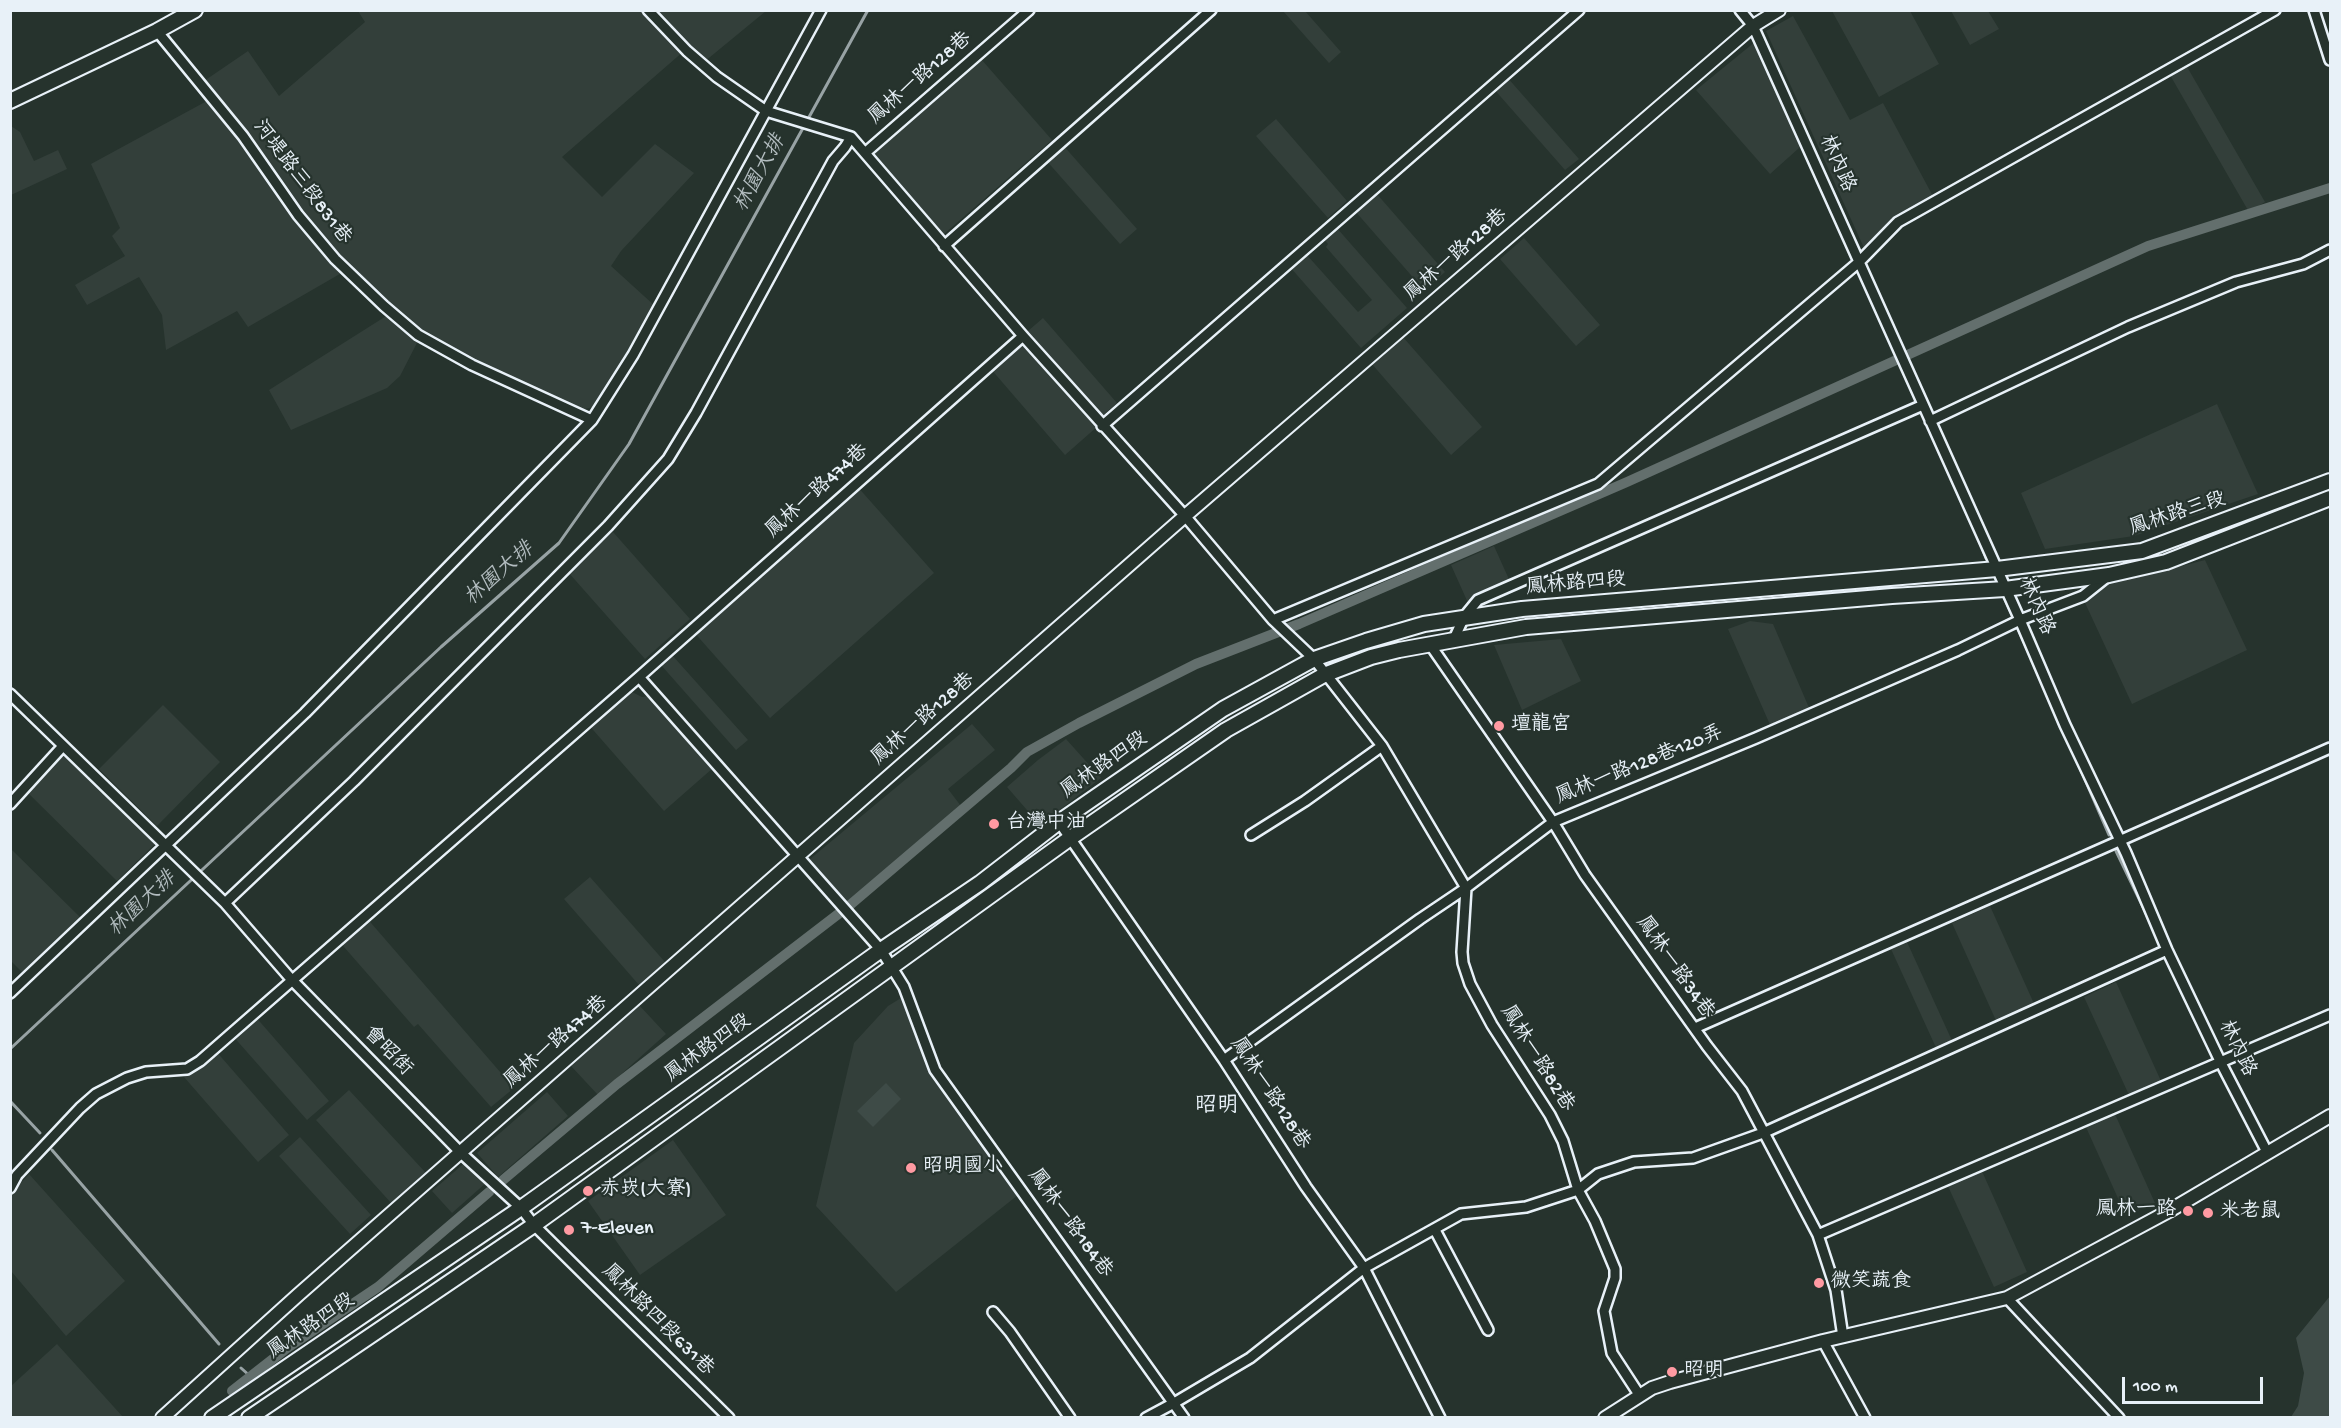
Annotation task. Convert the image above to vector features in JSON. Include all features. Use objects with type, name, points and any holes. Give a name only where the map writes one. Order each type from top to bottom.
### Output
[{"type":"main road","points":[[10,101],[157,32],[195,10]]},
{"type":"main road","name":"鳳林路三段","points":[[1997,569],[2142,551],[2331,481]]},
{"type":"main road","name":"鳳林路三段","points":[[2005,589],[2109,575],[2166,562],[2331,498]]},
{"type":"main road","name":"鳳林路四段","points":[[212,1418],[521,1208],[881,950],[980,883],[1059,822],[1223,709],[1314,660],[1365,641],[1424,624],[1522,609],[1997,569]]},
{"type":"main road","name":"鳳林路四段","points":[[249,1418],[534,1225],[1069,839],[1232,726],[1324,675],[1371,657],[1454,639],[1526,627],[1880,597],[2005,589]]},
{"type":"street","points":[[223,901],[362,773],[608,526],[668,459],[696,413],[833,162],[845,147],[848,135],[766,111],[717,78],[687,51],[648,10]]},
{"type":"street","points":[[10,993],[169,847],[305,713],[592,420],[633,355],[821,10]]},
{"type":"street","name":"鳳林一路128巷","points":[[865,153],[1029,10]]},
{"type":"street","points":[[944,246],[1211,10]]},
{"type":"street","points":[[1102,426],[1579,10]]},
{"type":"street","name":"林內路","points":[[1740,10],[1753,26],[2168,950],[2221,1064],[2267,1152]]},
{"type":"street","name":"鳳林一路128巷","points":[[797,858],[1185,516],[1753,26],[1779,10]]},
{"type":"street","points":[[1276,623],[1598,484],[1859,262],[1898,222],[2275,10]]},
{"type":"street","points":[[2314,10],[2331,60]]},
{"type":"street","name":"河堤路三段831巷","points":[[157,32],[243,136],[298,215],[335,259],[384,306],[418,335],[463,360],[592,420]]},
{"type":"street","name":"鳳林一路128巷","points":[[848,135],[1102,426],[1185,516],[1276,623],[1314,660]]},
{"type":"street","points":[[1930,421],[2128,327],[2236,282],[2303,264],[2331,250]]},
{"type":"street","name":"鳳林一路474巷","points":[[10,1188],[17,1175],[96,1094],[127,1078],[146,1072],[187,1069],[200,1061],[291,979],[639,677],[1023,336]]},
{"type":"street","points":[[1454,639],[1464,617],[1478,600],[1923,405]]},
{"type":"street","name":"鳳林一路128巷120弄","points":[[1224,1060],[1466,888],[1552,822],[1756,738],[1958,650],[2020,620],[2083,596],[2109,575]]},
{"type":"street","name":"鳳林一路34巷","points":[[1430,644],[1552,822],[1585,875],[1743,1091],[1818,1235],[1836,1290],[1843,1336]]},
{"type":"street","points":[[1314,660],[1382,746],[1466,888]]},
{"type":"street","points":[[639,677],[797,858],[881,950],[893,967]]},
{"type":"street","points":[[10,694],[169,847]]},
{"type":"street","points":[[10,804],[63,746]]},
{"type":"street","points":[[1251,835],[1305,801],[1382,746]]},
{"type":"street","points":[[1695,1028],[2331,748]]},
{"type":"street","name":"鳳林一路128巷","points":[[1059,822],[1224,1060],[1306,1187],[1364,1268],[1440,1418]]},
{"type":"street","name":"會昭街","points":[[169,847],[223,901],[291,979],[461,1153],[521,1208],[534,1225]]},
{"type":"street","name":"鳳林一路474巷","points":[[162,1418],[797,858]]},
{"type":"street","name":"鳳林一路82巷","points":[[1466,888],[1462,952],[1470,984],[1492,1025],[1550,1115],[1563,1141],[1578,1190],[1595,1221],[1615,1269],[1616,1278],[1607,1296],[1604,1311],[1612,1353],[1640,1396]]},
{"type":"street","points":[[1146,1418],[1250,1358],[1364,1268],[1461,1214],[1526,1207],[1578,1190],[1598,1174],[1634,1162],[1693,1158],[1763,1133],[2168,950]]},
{"type":"street","name":"鳳林一路184巷","points":[[893,967],[904,987],[935,1070],[1184,1418]]},
{"type":"street","points":[[1818,1235],[2331,1015]]},
{"type":"street","points":[[1605,1418],[1640,1396],[1670,1382],[1822,1341],[2007,1298],[2169,1210],[2331,1116]]},
{"type":"street","name":"鳳林路四段631巷","points":[[534,1225],[729,1418]]},
{"type":"street","points":[[1435,1230],[1488,1329]]},
{"type":"street","points":[[2007,1298],[2119,1418]]},
{"type":"street","points":[[993,1312],[1011,1332],[1070,1418]]},
{"type":"street","points":[[1822,1341],[1864,1418]]},
{"type":"shaded area","points":[[358,11],[766,11],[704,62],[684,51],[562,157],[602,197],[655,144],[694,173],[621,251],[611,266],[655,306],[602,401],[594,407],[579,410],[419,339],[400,376],[387,388],[291,430],[269,390],[391,313],[345,271],[248,327],[237,311],[166,350],[162,315],[139,277],[87,305],[75,285],[125,256],[112,236],[120,228],[91,164],[205,102],[204,81],[248,51],[279,96],[365,22]]},
{"type":"shaded area","points":[[1283,11],[1305,11],[1341,52],[1329,63]]},
{"type":"shaded area","points":[[1832,11],[1910,11],[1939,64],[1879,97]]},
{"type":"shaded area","points":[[1951,11],[1988,11],[1999,29],[1970,45]]},
{"type":"shaded area","points":[[1793,16],[1850,120],[1883,103],[1935,200],[1885,229],[1864,248],[1766,31]]},
{"type":"shaded area","points":[[1761,37],[1808,140],[1770,174],[1696,90]]},
{"type":"shaded area","points":[[981,59],[1052,140],[944,234],[873,153]]},
{"type":"shaded area","points":[[2186,65],[2265,202],[2249,212],[2170,75]]},
{"type":"shaded area","points":[[1506,76],[1579,159],[1565,170],[1493,88]]},
{"type":"shaded area","points":[[1276,119],[1347,201],[1328,218],[1256,136]]},
{"type":"shaded area","points":[[11,126],[20,132],[34,161],[58,150],[67,169],[11,195]]},
{"type":"shaded area","points":[[1062,144],[1137,229],[1120,244],[1045,159]]},
{"type":"shaded area","points":[[1376,193],[1445,272],[1424,290],[1355,211]]},
{"type":"shaded area","points":[[1336,227],[1407,308],[1361,348],[1290,267],[1306,254],[1358,312],[1372,300],[1326,247],[1328,244],[1323,238]]},
{"type":"shaded area","points":[[1524,238],[1600,325],[1576,346],[1500,259]]},
{"type":"shaded area","points":[[1043,318],[1117,403],[1102,416],[1028,331]]},
{"type":"shaded area","points":[[1402,336],[1482,427],[1451,455],[1371,363]]},
{"type":"shaded area","points":[[1023,340],[1098,426],[1065,455],[990,368]]},
{"type":"shaded area","points":[[2217,404],[2258,494],[2134,536],[2045,549],[2021,493]]},
{"type":"shaded area","points":[[856,485],[934,573],[770,718],[692,630]]},
{"type":"shaded area","points":[[613,532],[690,619],[645,659],[568,572]]},
{"type":"shaded area","points":[[1494,546],[1512,586],[1469,605],[1451,565]]},
{"type":"shaded area","points":[[2205,560],[2247,650],[2132,704],[2080,592]]},
{"type":"shaded area","points":[[1750,621],[1773,624],[1810,710],[1771,727],[1728,629]]},
{"type":"shaded area","points":[[1561,639],[1581,681],[1522,710],[1494,645]]},
{"type":"shaded area","points":[[672,655],[748,740],[736,750],[661,665]]},
{"type":"shaded area","points":[[626,689],[642,697],[649,696],[713,768],[664,811],[587,723]]},
{"type":"shaded area","points":[[163,705],[220,762],[157,826],[99,769]]},
{"type":"shaded area","points":[[972,724],[995,750],[948,789],[964,810],[846,903],[810,859]]},
{"type":"shaded area","points":[[1066,739],[1101,778],[1040,825],[1007,787]]},
{"type":"shaded area","points":[[63,752],[155,844],[117,881],[25,790]]},
{"type":"shaded area","points":[[10,848],[83,920],[26,976],[11,961]]},
{"type":"shaded area","points":[[590,877],[665,962],[639,985],[564,899]]},
{"type":"shaded area","points":[[1990,906],[2036,1008],[1998,1025],[1952,923]]},
{"type":"shaded area","points":[[365,916],[514,1088],[491,1107],[418,1024],[414,1027],[337,939]]},
{"type":"shaded area","points":[[1907,942],[1954,1045],[1938,1052],[1891,949]]},
{"type":"shaded area","points":[[2116,982],[2161,1081],[2129,1095],[2084,997]]},
{"type":"shaded area","name":"昭明國小","points":[[901,998],[931,1076],[1018,1195],[896,1292],[816,1206],[854,1043],[888,1006]]},
{"type":"shaded area","points":[[639,1005],[666,1034],[598,1095],[571,1066]]},
{"type":"shaded area","points":[[254,1015],[329,1101],[307,1120],[232,1035]]},
{"type":"shaded area","points":[[215,1050],[289,1135],[258,1162],[184,1077]]},
{"type":"shaded area","points":[[886,1083],[901,1099],[873,1127],[857,1111]]},
{"type":"shaded area","points":[[349,1090],[426,1173],[392,1204],[316,1120]]},
{"type":"shaded area","points":[[547,1092],[568,1116],[498,1177],[477,1153]]},
{"type":"shaded area","points":[[2114,1112],[2155,1203],[2126,1216],[2085,1125]]},
{"type":"shaded area","points":[[300,1137],[371,1215],[350,1234],[279,1156]]},
{"type":"shaded area","points":[[673,1140],[726,1215],[640,1275],[588,1201]]},
{"type":"shaded area","points":[[468,1160],[487,1182],[452,1213],[432,1191]]},
{"type":"shaded area","points":[[1981,1169],[2027,1272],[1994,1287],[1947,1184]]},
{"type":"shaded area","points":[[29,1174],[125,1281],[66,1336],[11,1271],[11,1194]]},
{"type":"shaded area","points":[[2330,1296],[2330,1417],[2291,1417],[2298,1406],[2304,1373],[2296,1338]]},
{"type":"shaded area","points":[[57,1344],[123,1417],[11,1417],[11,1386]]},
{"type":"waterway","name":"林園大排","points":[[10,1049],[441,647],[559,543],[629,444],[868,10]]},
{"type":"waterway","points":[[503,1180],[617,1084],[850,905],[1027,752],[1079,723],[1196,664],[1299,624],[1627,482],[2148,246],[2330,188]]},
{"type":"waterway","points":[[1976,532],[1986,558]]},
{"type":"waterway","points":[[2003,595],[2012,615]]},
{"type":"waterway","points":[[2017,627],[2041,680]]},
{"type":"waterway","points":[[2073,752],[2109,835]]},
{"type":"waterway","points":[[2116,851],[2156,934]]},
{"type":"waterway","points":[[10,1101],[40,1133]]},
{"type":"waterway","points":[[52,1150],[219,1344]]},
{"type":"waterway","points":[[232,1391],[287,1348],[378,1287],[489,1192]]},
{"type":"waterway","points":[[241,1368],[250,1376]]},
{"type":"place","name":"壇龍宮","points":[[1499,726]]},
{"type":"place","name":"台灣中油","points":[[994,824]]},
{"type":"place","name":"昭明國小","points":[[911,1168]]},
{"type":"place","name":"赤崁(大寮)","points":[[588,1191]]},
{"type":"place","name":"鳳林一路","points":[[2188,1211]]},
{"type":"place","name":"米老鼠","points":[[2208,1213]]},
{"type":"place","name":"7-Eleven","points":[[569,1230]]},
{"type":"place","name":"微笑蔬食","points":[[1819,1283]]},
{"type":"place","name":"昭明","points":[[1672,1372]]},
{"type":"district","name":"昭明","points":[[1217,1108]]}]
